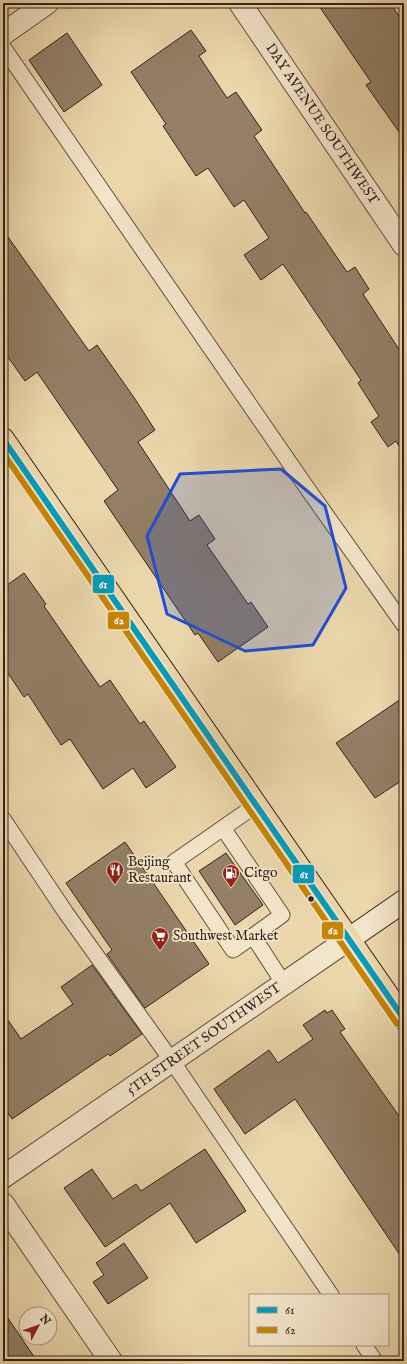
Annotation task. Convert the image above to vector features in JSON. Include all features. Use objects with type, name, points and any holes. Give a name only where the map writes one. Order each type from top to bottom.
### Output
[{"type":"main road","points":[[3,439],[404,1019]]},
{"type":"street","points":[[3,34],[47,3]]},
{"type":"street","name":"DAY AVENUE SOUTHWEST","points":[[240,3],[404,245]]},
{"type":"street","name":"5TH STREET SOUTHWEST","points":[[3,1177],[404,901]]},
{"type":"street","points":[[3,1204],[111,1361]]},
{"type":"lane","points":[[3,47],[284,455],[404,625]]},
{"type":"lane","points":[[223,828],[282,915],[233,950],[174,862],[256,805]]},
{"type":"lane","points":[[3,819],[66,913],[172,1061],[330,1294]]},
{"type":"lane","points":[[253,936],[284,984]]},
{"type":"lane","points":[[365,1346],[375,1361]]},
{"type":"highlighted area","points":[[281,469],[325,506],[346,588],[313,645],[245,651],[167,614],[147,536],[180,474]]},
{"type":"building","points":[[317,3],[390,3],[404,23],[404,139],[366,85],[371,82]]},
{"type":"building","points":[[191,30],[206,51],[199,56],[227,98],[236,92],[262,130],[254,136],[305,213],[306,212],[347,272],[355,267],[369,289],[363,294],[404,357],[404,454],[396,441],[388,447],[371,422],[379,416],[358,383],[361,380],[283,264],[261,280],[244,255],[269,238],[244,200],[234,207],[208,168],[196,176],[163,126],[166,124],[131,72]]},
{"type":"building","points":[[67,33],[102,85],[64,112],[29,60]]},
{"type":"building","points":[[3,230],[89,351],[97,345],[135,399],[155,430],[138,442],[190,521],[199,515],[215,539],[207,545],[248,604],[251,602],[268,627],[218,662],[198,633],[195,635],[104,501],[118,490],[37,372],[25,381],[3,350]]},
{"type":"building","points":[[24,573],[46,604],[44,606],[100,687],[110,680],[140,724],[144,721],[176,767],[146,788],[133,768],[103,789],[70,739],[61,745],[28,694],[24,697],[3,666],[3,588]]},
{"type":"building","points":[[404,697],[404,779],[375,798],[336,743]]},
{"type":"building","points":[[125,842],[209,964],[145,1008],[107,954],[112,950],[66,883]]},
{"type":"building","name":"Citgo","points":[[226,853],[263,905],[235,925],[199,871]]},
{"type":"building","points":[[92,965],[142,1034],[110,1056],[108,1054],[12,1119],[3,1106],[3,1013],[21,1039],[73,1004],[61,987]]},
{"type":"building","points":[[325,1010],[327,1013],[332,1010],[345,1029],[340,1032],[404,1123],[404,1261],[295,1099],[245,1134],[214,1089],[269,1050],[278,1063],[313,1039],[303,1025]]},
{"type":"building","points":[[205,1149],[246,1211],[196,1243],[170,1203],[105,1247],[64,1188],[92,1169],[113,1199],[136,1184],[141,1191]]},
{"type":"building","points":[[124,1243],[148,1278],[108,1304],[93,1282],[104,1275],[96,1263]]},
{"type":"building","points":[[3,1311],[18,1333],[18,1346],[27,1346],[37,1361],[3,1361]]},
{"type":"transit line","name":"61","points":[[3,439],[404,1019]]},
{"type":"transit line","name":"62","points":[[3,453],[397,1024]]},
{"type":"place","name":"Beijing Restaurant","points":[[115,885]]},
{"type":"place","name":"Citgo","points":[[231,888]]},
{"type":"place","name":"Southwest Market","points":[[160,951]]}]
